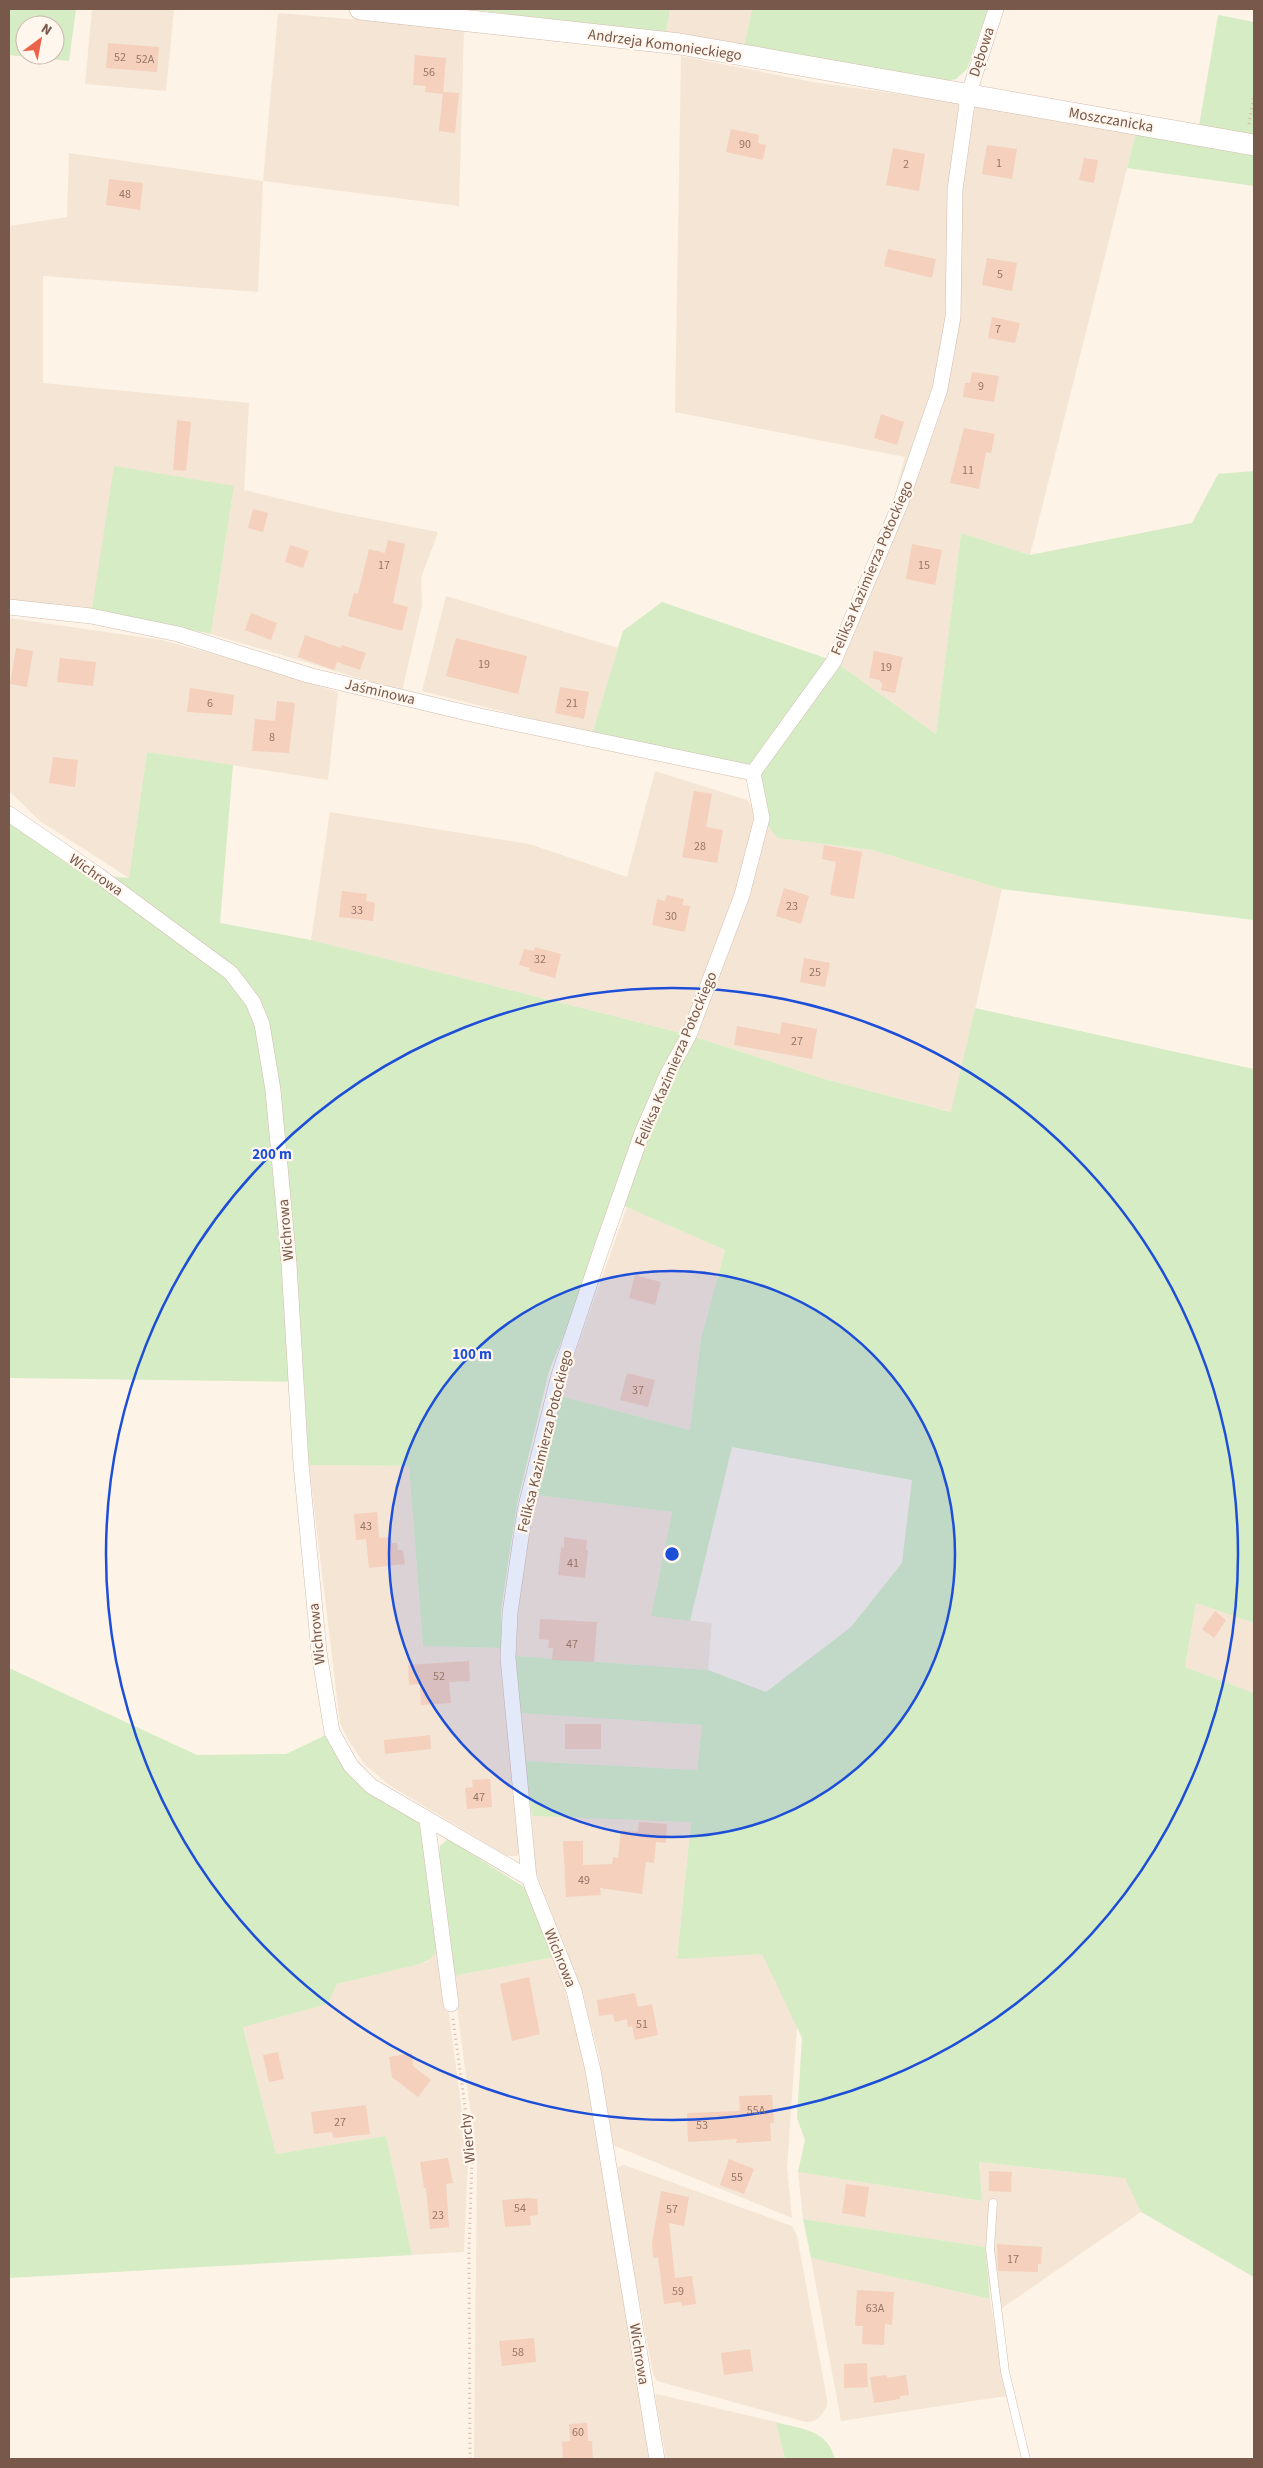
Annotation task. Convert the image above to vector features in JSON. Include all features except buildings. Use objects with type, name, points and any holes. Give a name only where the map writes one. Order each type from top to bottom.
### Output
[{"type":"street","name":"Andrzeja Komonieckiego","points":[[360,9],[680,44],[968,96]]},
{"type":"street","name":"Dębowa","points":[[968,96],[996,9]]},
{"type":"street","name":"Moszczanicka","points":[[968,96],[1250,144]]},
{"type":"street","name":"Feliksa Kazimierza Potockiego","points":[[528,1878],[508,1658],[510,1613],[525,1510],[559,1376],[642,1133],[667,1075],[689,1035],[742,895],[762,818],[754,773],[834,661],[901,502],[940,389],[953,317],[955,190],[968,96]]},
{"type":"street","name":"Jaśminowa","points":[[9,607],[91,616],[178,634],[308,675],[480,716],[754,773]]},
{"type":"street","name":"Wichrowa","points":[[9,814],[98,875],[231,973],[253,1002],[262,1024],[273,1090],[289,1264],[301,1464],[318,1652],[332,1732],[351,1766],[372,1786],[528,1878],[574,1991],[593,2070],[657,2459]]},
{"type":"street","points":[[427,1820],[451,2004]]},
{"type":"lane","points":[[992,2203],[990,2249],[1005,2372],[1026,2459]]},
{"type":"path","points":[[1250,144],[1254,95]]},
{"type":"path","name":"Wierchy","points":[[451,2004],[472,2159],[469,2252],[470,2459]]},
{"type":"shaded area","points":[[92,9],[174,9],[166,91],[85,84]]},
{"type":"shaded area","points":[[670,9],[752,9],[744,47],[666,33]]},
{"type":"shaded area","points":[[278,13],[464,29],[459,206],[263,181]]},
{"type":"shaded area","points":[[681,56],[813,82],[1137,128],[1030,555],[961,533],[936,734],[834,661],[879,553],[905,457],[675,412]]},
{"type":"shaded area","points":[[69,153],[263,181],[258,292],[43,276],[43,383],[249,403],[244,490],[336,512],[438,532],[421,578],[422,605],[402,691],[211,634],[234,486],[91,616],[9,607],[9,226],[67,217]]},
{"type":"shaded area","points":[[446,596],[618,648],[592,734],[422,691]]},
{"type":"shaded area","points":[[9,618],[162,640],[246,663],[338,692],[328,780],[147,752],[129,878],[40,821],[9,791]]},
{"type":"shaded area","points":[[655,771],[747,800],[777,838],[872,850],[1002,889],[952,1112],[828,1080],[689,1035],[311,940],[330,812],[529,844],[627,877]]},
{"type":"shaded area","points":[[627,1207],[725,1250],[701,1338],[690,1430],[560,1396]]},
{"type":"shaded area","points":[[309,1465],[409,1466],[423,1646],[501,1648],[505,1712],[521,1845],[521,1851],[517,1856],[507,1856],[389,1785],[365,1765],[347,1738],[340,1723]]},
{"type":"shaded area","points":[[536,1495],[672,1512],[651,1616],[712,1623],[708,1670],[516,1656],[518,1602]]},
{"type":"shaded area","points":[[1196,1603],[1254,1623],[1254,1693],[1185,1667]]},
{"type":"shaded area","points":[[518,1713],[702,1725],[697,1770],[524,1761]]},
{"type":"shaded area","points":[[532,1816],[691,1821],[677,1958],[762,1953],[797,2027],[787,2167],[792,2218],[613,2145],[607,2135],[600,2060],[582,1990],[534,1867]]},
{"type":"shaded area","points":[[440,1947],[468,2157],[464,2252],[412,2255],[386,2136],[276,2154],[243,2026],[328,2004],[337,1984],[427,1962]]},
{"type":"shaded area","points":[[555,1957],[580,2043],[614,2227],[651,2459],[474,2459],[477,2161],[453,1976]]},
{"type":"shaded area","points":[[979,2162],[1126,2178],[1141,2212],[1002,2308],[989,2287],[985,2247],[803,2219],[798,2172],[981,2201]]},
{"type":"shaded area","points":[[624,2165],[792,2226],[797,2236],[827,2399],[827,2406],[820,2417],[814,2421],[806,2422],[657,2381],[653,2374],[616,2174],[618,2167]]},
{"type":"shaded area","points":[[811,2258],[990,2299],[1006,2396],[841,2421]]},
{"type":"shaded area","points":[[657,2394],[776,2422],[785,2459],[666,2459],[655,2396]]},
{"type":"green space","points":[[9,9],[76,9],[69,61],[65,61],[65,15],[15,15],[15,56],[9,55]]},
{"type":"green space","points":[[465,9],[670,9],[666,33]]},
{"type":"green space","points":[[752,9],[988,9],[967,69],[956,79],[947,81],[744,47]]},
{"type":"green space","points":[[1218,15],[1254,22],[1254,136],[1199,126]]},
{"type":"green space","points":[[1137,128],[1254,148],[1254,186],[1127,168]]},
{"type":"green space","points":[[114,466],[234,486],[211,634],[139,619],[91,616]]},
{"type":"green space","points":[[1254,471],[1254,920],[1002,889],[872,850],[777,838],[762,818],[753,773],[592,734],[623,631],[662,602],[834,661],[936,734],[961,533],[1030,555],[1192,523],[1218,474]]},
{"type":"green space","points":[[147,752],[233,765],[220,923],[311,940],[689,1035],[828,1080],[951,1112],[975,1008],[1254,1069],[1254,1623],[1196,1603],[1185,1667],[1254,1693],[1254,2277],[1141,2212],[1125,2178],[979,2162],[982,2201],[798,2172],[805,2140],[797,2118],[802,2038],[762,1954],[677,1959],[691,1822],[532,1816],[524,1761],[697,1770],[702,1725],[518,1713],[516,1656],[708,1670],[766,1692],[851,1627],[902,1563],[912,1480],[732,1447],[690,1621],[651,1616],[672,1512],[536,1495],[560,1396],[690,1430],[701,1338],[725,1250],[613,1201],[577,1303],[549,1371],[517,1504],[501,1610],[501,1648],[423,1646],[409,1466],[309,1465],[304,1382],[9,1378],[9,814],[98,875],[129,878]]},
{"type":"green space","points":[[9,1668],[197,1755],[286,1754],[326,1735],[348,1774],[395,1806],[427,1820],[440,1947],[433,1956],[420,1964],[337,1984],[328,2004],[243,2027],[276,2154],[386,2136],[412,2255],[9,2278]]},
{"type":"green space","points":[[448,1839],[524,1887],[533,1902],[555,1957],[453,1976],[439,1857],[440,1846]]},
{"type":"green space","points":[[803,2219],[985,2247],[990,2299],[811,2258]]},
{"type":"green space","points":[[776,2422],[804,2429],[820,2436],[831,2449],[835,2459],[785,2459]]}]
